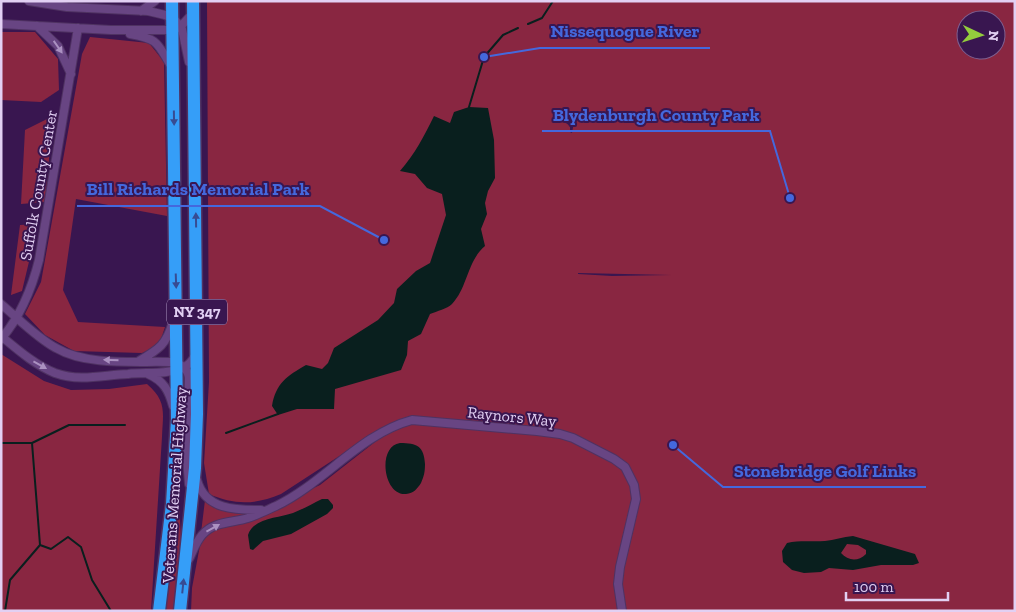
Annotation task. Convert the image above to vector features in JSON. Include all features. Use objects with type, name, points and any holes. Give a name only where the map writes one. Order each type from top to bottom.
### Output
[{"type":"highway","name":"Veterans Memorial Highway","points":[[159,611],[172,504],[180,367],[176,308],[173,70],[175,24],[172,1]]},
{"type":"highway","name":"Veterans Memorial Highway","points":[[180,611],[195,468],[198,414],[193,7]]},
{"type":"street","points":[[29,1],[67,7],[155,12],[175,24],[185,37],[194,96]]},
{"type":"street","points":[[141,11],[155,1]]},
{"type":"street","points":[[111,30],[186,22],[193,7]]},
{"type":"street","points":[[1,24],[111,30],[140,35],[154,40],[161,48],[173,70]]},
{"type":"street","points":[[37,26],[58,46],[72,74]]},
{"type":"street","name":"Suffolk County Center","points":[[2,338],[16,317],[30,289],[39,260],[72,74],[78,28]]},
{"type":"street","points":[[1,304],[45,342],[68,354],[93,360],[139,361],[180,367],[189,377],[187,459],[191,507]]},
{"type":"street","points":[[139,361],[158,349],[166,340],[176,308]]},
{"type":"street","points":[[2,338],[34,362],[55,373],[74,378],[98,378],[180,367],[192,361],[198,348]]},
{"type":"street","points":[[146,373],[157,378],[166,387],[177,419]]},
{"type":"street","name":"Raynors Way","points":[[185,566],[198,540],[209,529],[220,524],[247,518],[278,505],[322,477],[384,431],[397,424],[412,420],[502,427],[560,434],[584,443],[620,462],[629,473],[636,494],[636,505],[620,567],[618,584],[622,611]]},
{"type":"street","name":"Raynors Way","points":[[195,468],[197,482],[201,491],[206,498],[215,504],[229,509],[266,510]]},
{"type":"shaded area","points":[[207,1],[1015,1],[1015,611],[191,611],[192,588],[201,540],[212,530],[248,519],[320,485],[403,420],[384,427],[281,494],[253,502],[236,502],[209,494],[204,463],[209,382]],"holes":[[[555,109],[574,122],[572,133],[570,132],[570,126],[559,118]],[[578,273],[671,275],[612,276]]]},
{"type":"shaded area","points":[[1,32],[35,32],[58,59],[59,90],[41,102],[1,100]]},
{"type":"shaded area","points":[[90,37],[149,43],[164,62],[167,216],[76,199],[63,290],[78,322],[165,327],[159,345],[142,353],[74,351],[45,335],[25,314],[41,282],[82,54]]},
{"type":"shaded area","points":[[469,107],[488,108],[494,140],[495,178],[488,191],[485,203],[487,214],[481,229],[485,246],[474,259],[457,297],[450,306],[430,314],[421,334],[408,341],[407,355],[401,370],[335,389],[334,409],[297,409],[278,415],[272,406],[276,391],[283,381],[306,365],[322,369],[328,363],[334,348],[378,320],[394,303],[397,289],[416,271],[430,263],[446,215],[442,194],[427,188],[415,174],[400,171],[415,151],[434,116],[450,123],[454,112]]},
{"type":"shaded area","points":[[53,116],[45,202],[21,204],[25,130]]},
{"type":"shaded area","points":[[38,224],[22,291],[11,295],[20,225]]},
{"type":"shaded area","points":[[1,354],[44,381],[71,390],[109,389],[147,384],[158,396],[161,402],[163,421],[151,611],[1,611]]},
{"type":"shaded area","points":[[400,443],[415,445],[421,449],[425,464],[425,472],[421,483],[411,493],[406,494],[398,493],[392,487],[386,470],[388,453],[393,446]]},
{"type":"shaded area","points":[[322,499],[328,499],[333,505],[333,508],[327,514],[291,534],[263,541],[253,550],[250,549],[248,535],[255,525],[293,513]]},
{"type":"shaded area","points":[[205,500],[255,513],[201,533]]},
{"type":"shaded area","points":[[179,505],[182,552],[177,611],[165,611]]},
{"type":"shaded area","points":[[853,536],[915,554],[919,563],[913,565],[881,565],[853,570],[829,568],[821,572],[804,573],[792,570],[783,562],[782,551],[787,543],[825,541]],"holes":[[[847,544],[858,545],[866,550],[866,554],[860,558],[853,560],[841,553]]]},
{"type":"waterway","points":[[528,24],[542,18],[553,1]]},
{"type":"waterway","points":[[469,107],[484,57],[503,35],[518,28]]},
{"type":"waterway","points":[[226,433],[278,414]]},
{"type":"waterway","points":[[1,443],[32,443],[69,425],[125,425]]},
{"type":"waterway","points":[[5,611],[10,580],[40,545],[32,443]]},
{"type":"waterway","points":[[40,545],[51,549],[68,537],[81,547],[92,580],[111,611]]},
{"type":"place","name":"Nissequogue River","points":[[484,57]]},
{"type":"place","name":"Blydenburgh County Park","points":[[790,198]]},
{"type":"place","name":"Bill Richards Memorial Park","points":[[384,240]]},
{"type":"place","name":"Stonebridge Golf Links","points":[[673,445]]}]
